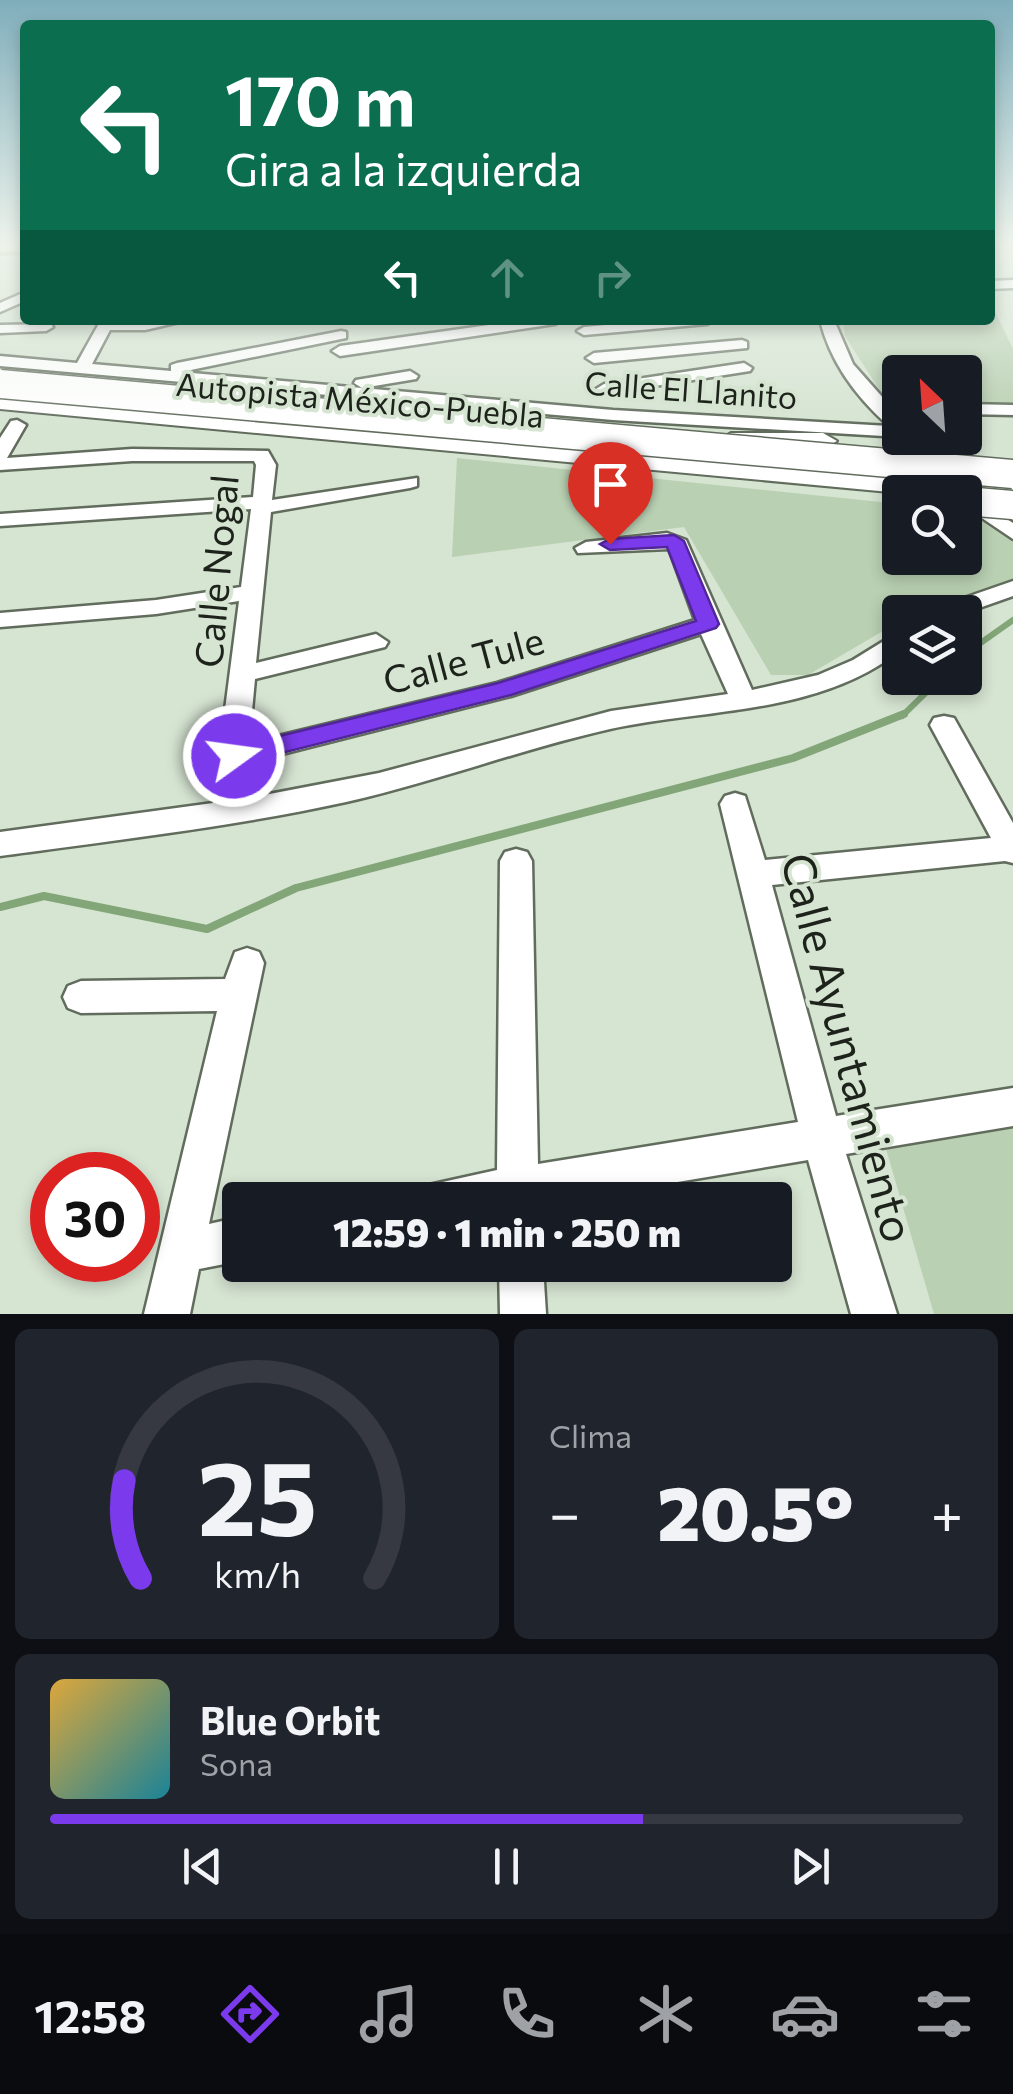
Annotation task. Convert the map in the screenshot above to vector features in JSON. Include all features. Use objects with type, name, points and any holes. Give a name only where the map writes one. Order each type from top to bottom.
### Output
[{"type":"highway","name":"Autopista México-Puebla","points":[[0,382],[720,442],[1013,471]]},
{"type":"highway","points":[[0,382],[1013,471]]},
{"type":"highway","points":[[0,393],[1013,483]]},
{"type":"highway","name":"Autopista México-Puebla","points":[[8,413],[280,428],[1013,494]]},
{"type":"highway","points":[[280,428],[481,458],[882,492]]},
{"type":"highway","points":[[720,442],[823,441],[1013,458]]},
{"type":"highway","points":[[982,504],[1013,505]]},
{"type":"street","points":[[82,368],[106,325]]},
{"type":"street","points":[[147,374],[340,343],[508,325]]},
{"type":"street","points":[[827,325],[830,337],[882,412]]},
{"type":"street","points":[[582,326],[613,415]]},
{"type":"street","points":[[0,329],[46,327]]},
{"type":"street","points":[[594,358],[742,344]]},
{"type":"street","points":[[700,348],[722,366]]},
{"type":"street","points":[[646,353],[669,375]]},
{"type":"street","name":"Calle El Llanito","points":[[0,361],[613,415],[882,428]]},
{"type":"street","points":[[604,389],[744,368]]},
{"type":"street","points":[[322,389],[410,376]]},
{"type":"street","points":[[982,409],[1013,410]]},
{"type":"street","points":[[0,454],[8,413]]},
{"type":"street","name":"Calle Nogal","points":[[0,464],[132,456],[260,456],[266,465],[228,812]]},
{"type":"street","points":[[0,520],[262,505],[410,482]]},
{"type":"street","points":[[982,511],[1013,533]]},
{"type":"street","points":[[586,548],[674,541],[744,700]]},
{"type":"street","points":[[982,599],[1013,588]]},
{"type":"street","points":[[0,620],[156,607],[252,593]]},
{"type":"street","name":"Calle Tule","points":[[234,756],[502,690],[708,624]]},
{"type":"street","points":[[243,674],[376,642]]},
{"type":"street","points":[[0,844],[228,812],[351,790],[608,721],[689,705],[744,700],[842,674],[882,651]]},
{"type":"street","points":[[754,874],[1012,850],[944,725]]},
{"type":"street","name":"Calle Ayuntamiento","points":[[735,804],[822,1140],[874,1314]]},
{"type":"street","points":[[516,861],[518,1182]]},
{"type":"street","points":[[80,997],[243,979],[167,1314]]},
{"type":"street","points":[[581,1182],[1013,1106]]},
{"type":"street","points":[[180,1250],[222,1242]]},
{"type":"street","points":[[521,1282],[522,1314]]},
{"type":"green space","points":[[995,311],[1013,349],[1013,405],[982,404],[982,355],[882,355],[882,394],[845,336],[844,325],[995,325]]},
{"type":"green space","points":[[457,458],[882,502],[882,575],[982,575],[982,522],[1013,542],[1013,579],[965,595],[882,595],[882,632],[808,675],[771,675],[684,527],[452,557]]},
{"type":"green space","points":[[1013,1120],[1013,1314],[934,1314],[884,1142]]},
{"type":"waterway","points":[[982,642],[1013,620]]},
{"type":"waterway","points":[[902,716],[924,695]]},
{"type":"waterway","points":[[0,907],[44,896],[207,929],[296,888],[793,758],[904,714]]},
{"type":"route","points":[[234,756],[502,690],[708,624],[674,541],[610,544]]}]
